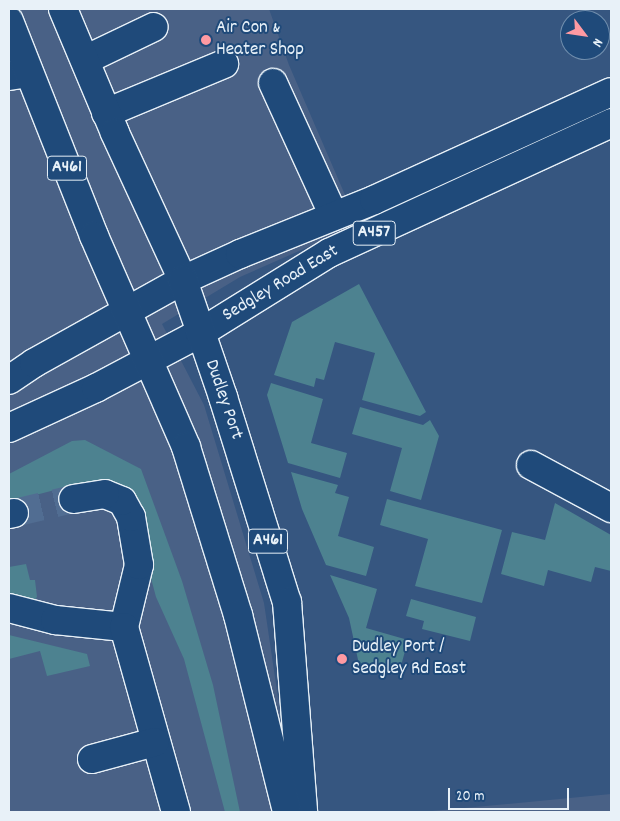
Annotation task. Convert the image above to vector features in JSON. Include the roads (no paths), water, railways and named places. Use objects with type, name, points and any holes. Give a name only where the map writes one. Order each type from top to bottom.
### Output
[{"type":"main road","name":"Dudley Port","points":[[63,9],[106,113],[183,280],[200,334],[224,397],[287,602],[303,812]]},
{"type":"main road","name":"A461","points":[[9,21],[19,74],[186,447],[238,615],[287,812]]},
{"type":"main road","points":[[84,60],[154,27]]},
{"type":"main road","points":[[106,113],[224,64]]},
{"type":"main road","points":[[273,83],[334,216]]},
{"type":"main road","name":"Sedgley Road East","points":[[9,380],[34,363],[183,280],[334,216],[611,92]]},
{"type":"main road","name":"Sedgley Road East","points":[[9,428],[96,388],[146,360],[200,334],[329,254],[611,123]]},
{"type":"main road","points":[[531,465],[611,508]]},
{"type":"main road","points":[[73,499],[105,494],[122,501],[131,517],[139,565],[124,628],[176,812]]},
{"type":"main road","points":[[9,608],[55,620],[124,628]]},
{"type":"main road","points":[[92,759],[155,742]]},
{"type":"tunnel","points":[[14,513],[73,499]]},
{"type":"place","name":"Air Con & Heater Shop","points":[[206,40]]},
{"type":"place","name":"Dudley Port / Sedgley Rd East","points":[[342,659]]}]
